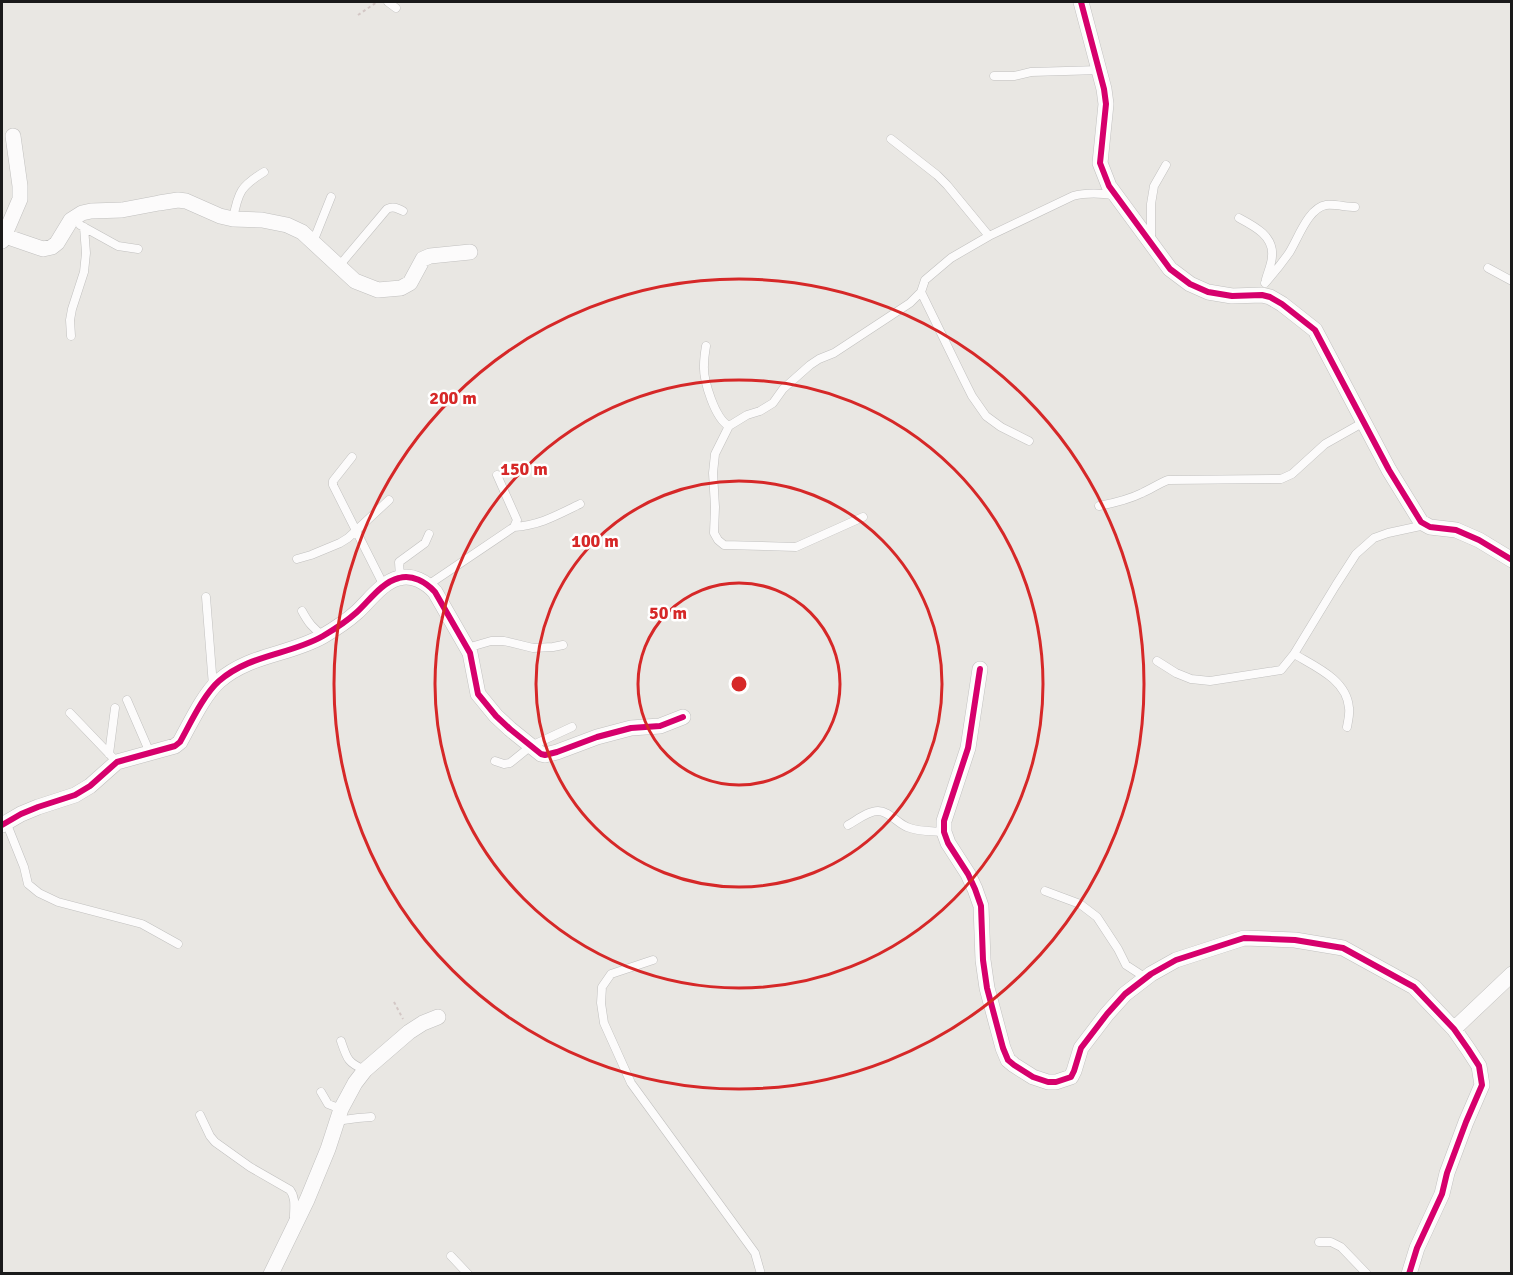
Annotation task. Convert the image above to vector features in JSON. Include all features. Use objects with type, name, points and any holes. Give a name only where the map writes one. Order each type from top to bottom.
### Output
[{"type":"street","points":[[1081,2],[1100,70],[1106,104],[1100,163],[1103,175],[1170,268],[1190,284],[1208,292],[1232,296],[1264,289],[1270,297],[1315,330],[1389,470],[1421,522],[1430,527],[1456,530],[1479,540],[1512,560]]},
{"type":"street","points":[[13,136],[20,199],[3,238],[44,249],[57,243],[77,224],[82,213],[122,210],[178,200],[233,219],[262,220],[287,225],[302,232],[355,281],[378,290],[401,288],[410,283],[423,259],[430,256],[470,252]]},
{"type":"street","points":[[4,824],[38,807],[75,795],[90,786],[113,758],[150,753],[175,746],[180,742],[213,687],[219,681],[242,666],[260,658],[324,636],[355,614],[390,581],[405,576],[428,585],[435,592],[471,657],[478,694],[496,717],[545,755],[597,736],[631,728],[660,726],[682,717]]},
{"type":"street","points":[[980,669],[968,748],[944,821],[948,843],[968,874],[981,906],[983,960],[987,988],[1008,1059],[1034,1077],[1048,1082],[1071,1077],[1081,1048],[1107,1014],[1125,994],[1176,960],[1244,938],[1295,940],[1343,948],[1414,987],[1454,1029],[1479,1066],[1482,1085],[1447,1173],[1442,1194],[1417,1248],[1409,1274]]},
{"type":"street","points":[[1454,1029],[1512,974]]},
{"type":"street","points":[[271,1274],[307,1200],[339,1115],[355,1083],[365,1070],[409,1032],[438,1017]]},
{"type":"lane","points":[[388,2],[396,8]]},
{"type":"lane","points":[[994,76],[1014,76],[1031,72],[1100,70]]},
{"type":"lane","points":[[891,139],[937,175],[989,236]]},
{"type":"lane","points":[[1151,242],[1151,204],[1154,186],[1166,165]]},
{"type":"lane","points":[[233,219],[236,201],[243,187],[264,172]]},
{"type":"lane","points":[[863,517],[796,547],[724,545],[714,533],[714,464],[715,454],[729,426],[773,403],[783,389],[810,365],[834,353],[910,303],[921,292],[925,280],[951,258],[989,236],[1073,196],[1094,193],[1116,195]]},
{"type":"lane","points":[[313,242],[331,197]]},
{"type":"lane","points":[[1264,289],[1315,211],[1325,205],[1355,207]]},
{"type":"lane","points":[[339,266],[387,209],[396,207],[403,211]]},
{"type":"lane","points":[[1239,218],[1257,228],[1272,246],[1272,256],[1264,289]]},
{"type":"lane","points":[[77,224],[118,246],[138,249]]},
{"type":"lane","points":[[71,336],[70,320],[84,272],[86,253],[77,224]]},
{"type":"lane","points":[[1488,268],[1512,281]]},
{"type":"lane","points":[[921,292],[972,396],[986,416],[1001,427],[1029,441]]},
{"type":"lane","points":[[706,346],[704,367],[708,391],[720,417],[729,426]]},
{"type":"lane","points":[[1100,506],[1131,498],[1168,480],[1281,479],[1292,474],[1325,444],[1364,422]]},
{"type":"lane","points":[[352,457],[333,481],[333,485],[384,586]]},
{"type":"lane","points":[[497,475],[517,520],[514,527]]},
{"type":"lane","points":[[297,559],[348,538],[389,500]]},
{"type":"lane","points":[[428,585],[514,527],[533,525],[580,504]]},
{"type":"lane","points":[[1158,661],[1176,673],[1191,679],[1210,681],[1281,670],[1294,654],[1356,554],[1364,546],[1374,538],[1388,533],[1427,525]]},
{"type":"lane","points":[[400,577],[399,562],[425,543],[429,534]]},
{"type":"lane","points":[[206,597],[213,687]]},
{"type":"lane","points":[[302,611],[310,624],[324,636]]},
{"type":"lane","points":[[467,648],[491,641],[504,641],[533,648],[563,645]]},
{"type":"lane","points":[[1294,654],[1333,677],[1347,696],[1350,710],[1347,727]]},
{"type":"lane","points":[[127,700],[150,753]]},
{"type":"lane","points":[[113,758],[115,708]]},
{"type":"lane","points":[[70,713],[113,758]]},
{"type":"lane","points":[[495,761],[504,765],[510,763],[531,746],[572,727]]},
{"type":"lane","points":[[848,825],[877,811],[887,813],[912,829],[945,832]]},
{"type":"lane","points":[[4,824],[24,867],[28,884],[39,893],[58,902],[142,924],[178,944]]},
{"type":"lane","points":[[1046,891],[1080,904],[1097,917],[1126,965],[1146,978]]},
{"type":"lane","points":[[653,960],[610,974],[602,987],[601,1003],[604,1023],[631,1083],[755,1254],[761,1274]]},
{"type":"lane","points":[[341,1041],[352,1065],[365,1070]]},
{"type":"lane","points":[[321,1092],[328,1104],[339,1115],[371,1118]]},
{"type":"lane","points":[[200,1115],[215,1142],[250,1167],[290,1190],[295,1202],[293,1227]]},
{"type":"lane","points":[[1319,1242],[1331,1242],[1341,1247],[1367,1274]]},
{"type":"lane","points":[[451,1256],[468,1274]]},
{"type":"path","points":[[358,15],[377,2]]},
{"type":"path","points":[[394,1002],[409,1032]]},
{"type":"cycle path","points":[[1081,2],[1106,104],[1100,163],[1109,186],[1170,269],[1190,284],[1208,292],[1232,296],[1270,297],[1315,330],[1389,470],[1421,522],[1430,527],[1456,530],[1479,540],[1512,560]]},
{"type":"cycle path","points":[[2,825],[38,807],[75,795],[90,786],[117,762],[175,746],[180,742],[208,693],[231,672],[323,636],[341,625],[387,583],[404,577],[418,580],[435,592],[470,653],[478,694],[496,716],[541,754],[557,752],[597,737],[631,728],[660,726],[683,717]]},
{"type":"cycle path","points":[[980,669],[968,748],[944,821],[944,832],[948,843],[968,874],[981,906],[983,960],[987,988],[1008,1060],[1033,1077],[1048,1082],[1071,1077],[1081,1048],[1107,1014],[1125,994],[1151,974],[1176,960],[1244,938],[1295,940],[1343,948],[1414,987],[1454,1029],[1479,1066],[1482,1085],[1447,1173],[1442,1194],[1417,1248],[1409,1274]]}]
